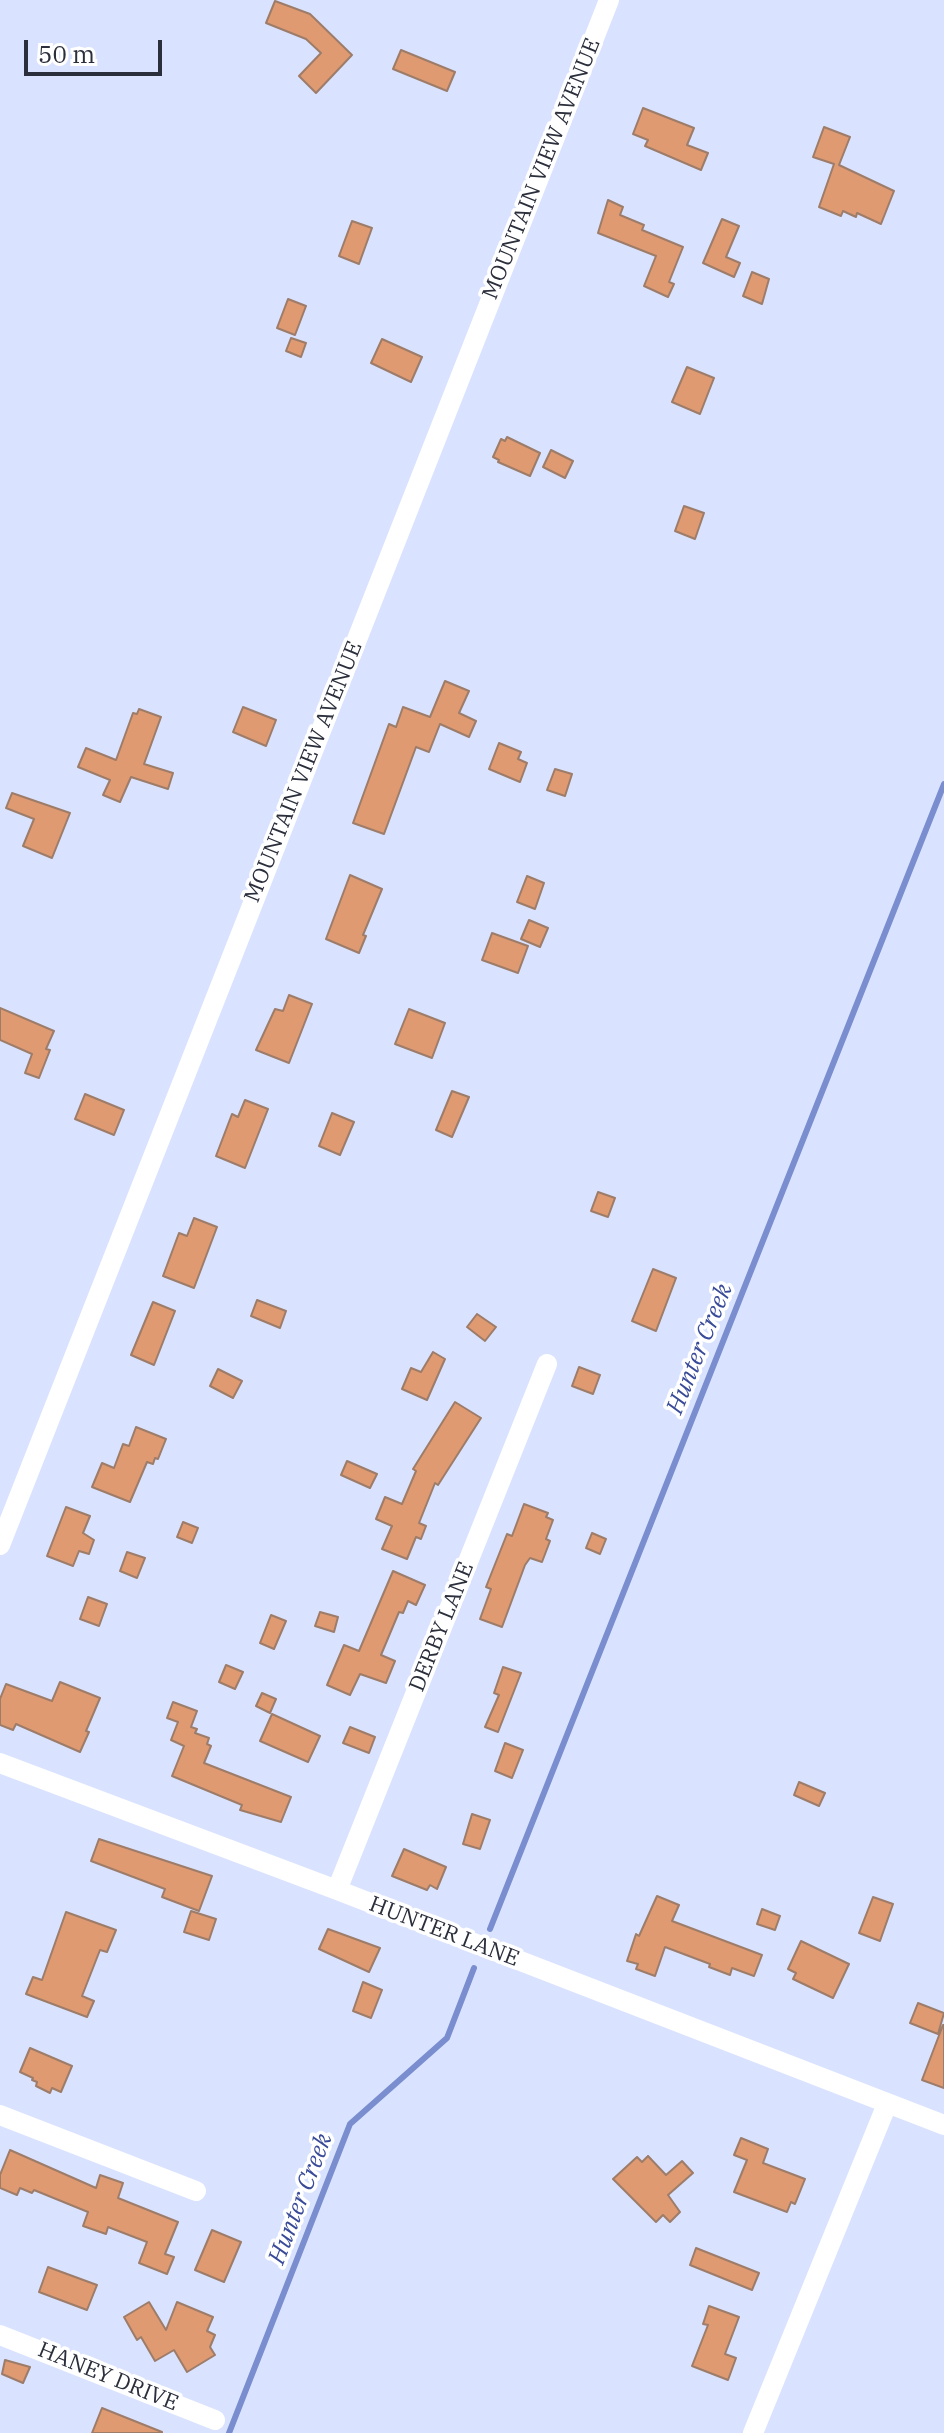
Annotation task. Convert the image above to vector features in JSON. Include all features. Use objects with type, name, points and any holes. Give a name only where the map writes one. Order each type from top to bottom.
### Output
[{"type":"street","name":"MOUNTAIN VIEW AVENUE","points":[[0,1545],[609,0]]},
{"type":"street","name":"DERBY LANE","points":[[337,1890],[547,1364]]},
{"type":"street","name":"HUNTER LANE","points":[[0,1763],[944,2125]]},
{"type":"street","points":[[753,2433],[887,2104]]},
{"type":"street","points":[[0,2115],[196,2191]]},
{"type":"street","name":"HANEY DRIVE","points":[[0,2335],[215,2420]]},
{"type":"building","points":[[275,1],[310,14],[352,55],[316,93],[299,76],[321,53],[306,39],[266,23]]},
{"type":"building","points":[[401,50],[455,72],[447,91],[393,69]]},
{"type":"building","points":[[643,108],[694,128],[687,145],[708,153],[701,170],[645,146],[648,140],[633,134]]},
{"type":"building","points":[[824,127],[850,137],[839,165],[894,191],[881,224],[857,213],[856,217],[843,211],[841,216],[819,207],[834,164],[813,157]]},
{"type":"building","points":[[608,200],[623,207],[620,215],[644,225],[642,230],[683,247],[669,282],[674,284],[668,297],[644,286],[656,256],[598,233]]},
{"type":"building","points":[[722,219],[739,226],[726,257],[740,263],[734,277],[703,263]]},
{"type":"building","points":[[352,221],[372,228],[359,264],[339,256]]},
{"type":"building","points":[[752,272],[769,279],[762,304],[743,296]]},
{"type":"building","points":[[288,299],[306,306],[295,335],[277,328]]},
{"type":"building","points":[[291,338],[306,343],[301,357],[286,351]]},
{"type":"building","points":[[382,339],[422,357],[411,382],[371,363]]},
{"type":"building","points":[[687,367],[714,378],[700,414],[672,402]]},
{"type":"building","points":[[507,437],[540,453],[530,476],[493,457],[501,439],[505,441]]},
{"type":"building","points":[[551,450],[573,461],[565,478],[543,467]]},
{"type":"building","points":[[684,506],[704,513],[695,539],[675,531]]},
{"type":"building","points":[[445,681],[469,691],[459,713],[476,721],[469,737],[440,724],[429,752],[416,747],[384,834],[353,823],[389,724],[396,727],[403,707],[430,717]]},
{"type":"building","points":[[243,707],[276,720],[266,746],[233,732]]},
{"type":"building","points":[[139,709],[161,717],[144,764],[173,773],[168,789],[131,777],[120,802],[103,795],[110,780],[78,767],[86,748],[116,760],[133,713],[137,714]]},
{"type":"building","points":[[499,743],[521,752],[518,759],[527,763],[520,782],[489,769]]},
{"type":"building","points":[[555,769],[572,774],[565,796],[547,790]]},
{"type":"building","points":[[12,793],[70,813],[52,858],[23,846],[34,819],[6,808]]},
{"type":"building","points":[[350,875],[382,889],[359,953],[326,939]]},
{"type":"building","points":[[527,876],[544,883],[535,909],[517,902]]},
{"type":"building","points":[[529,920],[548,928],[540,947],[521,939]]},
{"type":"building","points":[[492,933],[528,946],[518,973],[482,960]]},
{"type":"building","points":[[289,995],[312,1004],[289,1063],[256,1050],[275,1009],[283,1011]]},
{"type":"building","points":[[0,1008],[54,1031],[39,1078],[25,1073],[32,1054],[0,1040]]},
{"type":"building","points":[[409,1009],[445,1023],[432,1058],[395,1044]]},
{"type":"building","points":[[452,1091],[469,1097],[452,1137],[436,1130]]},
{"type":"building","points":[[85,1094],[124,1110],[114,1135],[75,1119]]},
{"type":"building","points":[[245,1100],[268,1109],[245,1168],[216,1156],[232,1114],[238,1117]]},
{"type":"building","points":[[332,1113],[354,1122],[340,1155],[319,1146]]},
{"type":"building","points":[[598,1192],[615,1198],[608,1217],[591,1211]]},
{"type":"building","points":[[194,1218],[217,1227],[194,1288],[163,1276],[179,1233],[187,1236]]},
{"type":"building","points":[[653,1269],[676,1278],[656,1331],[632,1321]]},
{"type":"building","points":[[257,1300],[286,1311],[280,1328],[251,1316]]},
{"type":"building","points":[[153,1302],[175,1311],[154,1365],[131,1355]]},
{"type":"building","points":[[477,1314],[496,1327],[485,1341],[467,1327]]},
{"type":"building","points":[[433,1352],[445,1359],[427,1400],[402,1389],[411,1368],[421,1372]]},
{"type":"building","points":[[579,1367],[600,1375],[593,1394],[572,1386]]},
{"type":"building","points":[[218,1369],[242,1381],[233,1398],[210,1386]]},
{"type":"building","points":[[455,1402],[481,1418],[438,1485],[435,1483],[419,1523],[426,1526],[421,1539],[416,1537],[407,1559],[382,1549],[392,1526],[376,1519],[385,1497],[402,1504],[416,1471],[413,1469]]},
{"type":"building","points":[[136,1427],[166,1439],[158,1459],[155,1458],[153,1464],[147,1462],[130,1502],[92,1487],[102,1463],[114,1468],[123,1444],[129,1446]]},
{"type":"building","points":[[347,1461],[377,1474],[370,1488],[341,1475]]},
{"type":"building","points":[[524,1504],[548,1513],[546,1517],[553,1520],[546,1539],[550,1541],[542,1562],[530,1558],[525,1565],[502,1627],[480,1619],[491,1589],[486,1587],[507,1534],[512,1536]]},
{"type":"building","points":[[66,1507],[90,1516],[83,1533],[94,1540],[89,1554],[79,1551],[73,1566],[47,1556]]},
{"type":"building","points":[[183,1522],[198,1528],[192,1543],[177,1537]]},
{"type":"building","points":[[592,1533],[606,1539],[600,1554],[586,1548]]},
{"type":"building","points":[[127,1552],[145,1558],[137,1578],[120,1571]]},
{"type":"building","points":[[393,1571],[425,1585],[416,1605],[408,1601],[403,1613],[399,1612],[381,1655],[395,1661],[386,1683],[360,1674],[350,1695],[327,1685],[344,1645],[359,1651]]},
{"type":"building","points":[[88,1597],[107,1604],[99,1626],[80,1619]]},
{"type":"building","points":[[320,1612],[338,1617],[334,1632],[315,1626]]},
{"type":"building","points":[[271,1615],[286,1621],[274,1649],[260,1643]]},
{"type":"building","points":[[226,1665],[243,1672],[235,1689],[219,1682]]},
{"type":"building","points":[[503,1667],[521,1673],[498,1732],[485,1727],[499,1695],[494,1693]]},
{"type":"building","points":[[60,1682],[100,1698],[80,1752],[16,1724],[13,1730],[0,1725],[0,1699],[6,1684],[52,1701]]},
{"type":"building","points":[[262,1693],[276,1699],[270,1713],[256,1706]]},
{"type":"building","points":[[173,1702],[197,1711],[191,1727],[197,1729],[195,1733],[209,1738],[207,1744],[211,1746],[204,1763],[291,1797],[281,1822],[240,1810],[242,1805],[172,1776],[184,1746],[171,1740],[178,1722],[167,1718]]},
{"type":"building","points":[[272,1714],[320,1736],[308,1762],[260,1741]]},
{"type":"building","points":[[350,1727],[375,1737],[369,1753],[343,1743]]},
{"type":"building","points":[[505,1743],[523,1750],[512,1778],[495,1771]]},
{"type":"building","points":[[799,1782],[825,1793],[819,1806],[794,1795]]},
{"type":"building","points":[[472,1814],[490,1820],[480,1849],[463,1844]]},
{"type":"building","points":[[99,1839],[212,1876],[199,1911],[162,1897],[165,1889],[91,1861]]},
{"type":"building","points":[[404,1849],[446,1867],[437,1889],[430,1885],[427,1890],[392,1876]]},
{"type":"building","points":[[657,1896],[679,1905],[672,1921],[762,1955],[754,1976],[732,1968],[730,1975],[665,1947],[655,1976],[636,1969],[638,1964],[627,1961],[636,1934],[639,1936]]},
{"type":"building","points":[[873,1897],[893,1904],[880,1941],[859,1933]]},
{"type":"building","points":[[762,1909],[780,1916],[775,1930],[757,1924]]},
{"type":"building","points":[[191,1911],[216,1919],[209,1940],[184,1932]]},
{"type":"building","points":[[66,1912],[116,1930],[107,1952],[100,1950],[82,1996],[94,2001],[87,2017],[26,1994],[33,1977],[42,1980]]},
{"type":"building","points":[[328,1929],[380,1948],[369,1972],[319,1949]]},
{"type":"building","points":[[801,1941],[849,1964],[833,1998],[793,1979],[796,1973],[788,1969]]},
{"type":"building","points":[[363,1982],[382,1990],[371,2018],[353,2011]]},
{"type":"building","points":[[918,2003],[944,2013],[938,2034],[910,2023]]},
{"type":"building","points":[[944,2025],[944,2088],[922,2080]]},
{"type":"building","points":[[30,2048],[72,2066],[61,2092],[52,2088],[50,2093],[36,2086],[33,2078],[20,2072]]},
{"type":"building","points":[[741,2138],[768,2149],[763,2163],[805,2179],[795,2204],[791,2202],[787,2212],[734,2192],[747,2160],[734,2155]]},
{"type":"building","points":[[10,2150],[96,2188],[100,2175],[123,2183],[118,2198],[178,2222],[165,2254],[174,2257],[167,2274],[139,2263],[147,2242],[108,2227],[106,2234],[83,2226],[88,2212],[34,2190],[32,2193],[20,2188],[17,2195],[0,2188],[0,2175]]},
{"type":"building","points":[[648,2156],[666,2175],[682,2161],[693,2173],[668,2195],[680,2212],[670,2222],[663,2215],[656,2222],[613,2179],[637,2157],[642,2162]]},
{"type":"building","points":[[212,2230],[241,2242],[224,2282],[195,2270]]},
{"type":"building","points":[[696,2248],[759,2273],[752,2290],[690,2265]]},
{"type":"building","points":[[48,2267],[97,2285],[87,2310],[39,2292]]},
{"type":"building","points":[[149,2302],[166,2330],[177,2302],[213,2317],[207,2331],[215,2335],[210,2347],[215,2355],[187,2372],[174,2350],[155,2361],[141,2337],[137,2340],[124,2317]]},
{"type":"building","points":[[709,2306],[739,2317],[725,2354],[736,2358],[728,2380],[692,2366],[708,2325],[703,2324]]},
{"type":"building","points":[[5,2360],[30,2367],[23,2383],[2,2374]]},
{"type":"building","points":[[102,2408],[162,2432],[162,2433],[92,2433]]},
{"type":"waterway","name":"Hunter Creek","points":[[490,1929],[944,784]]},
{"type":"waterway","name":"Hunter Creek","points":[[229,2433],[350,2124],[447,2038],[474,1968]]}]
